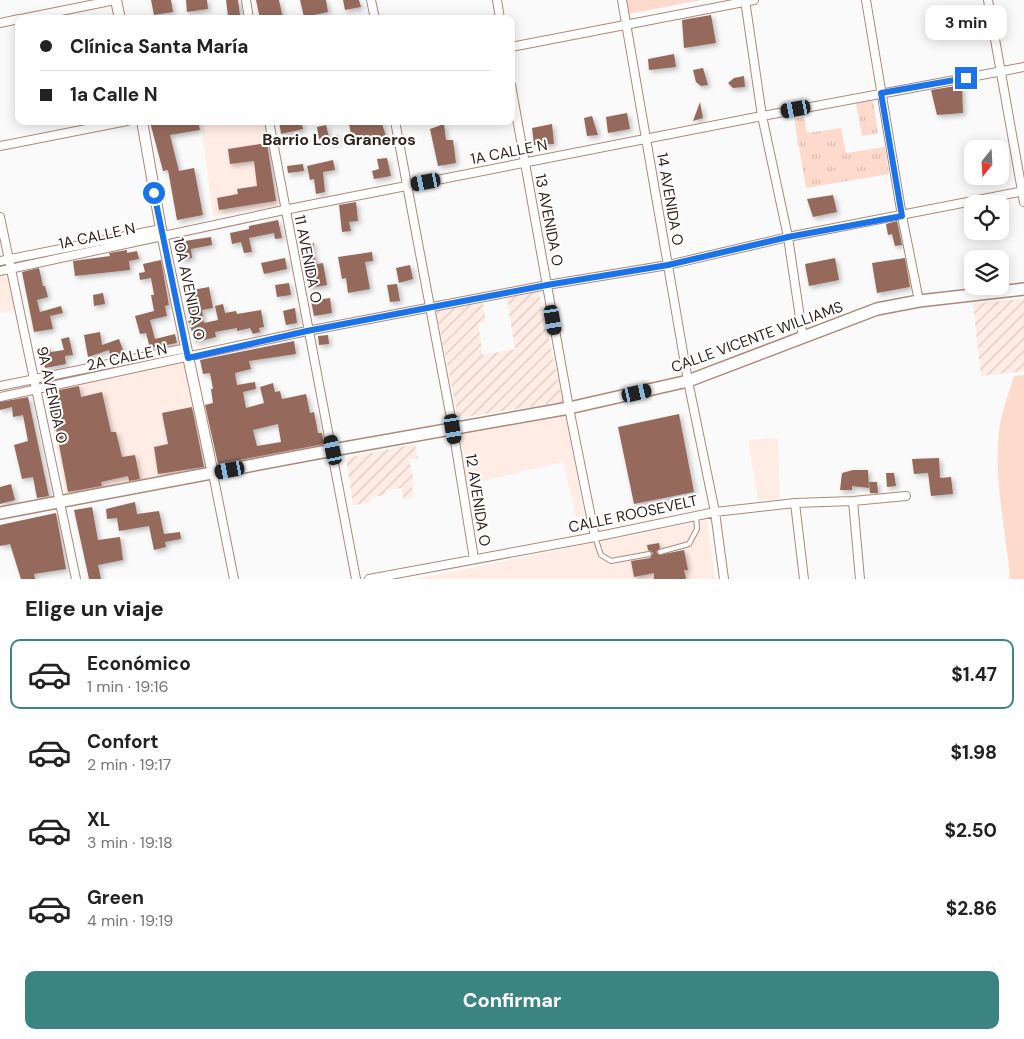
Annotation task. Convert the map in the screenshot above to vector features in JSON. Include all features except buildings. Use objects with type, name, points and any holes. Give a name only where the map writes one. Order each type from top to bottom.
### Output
[{"type":"main road","name":"CALLE VICENTE WILLIAMS","points":[[0,513],[333,450],[569,408],[688,381],[877,309],[920,301],[1024,289]]},
{"type":"street","points":[[40,15],[115,0],[119,15]]},
{"type":"street","points":[[246,0],[248,15]]},
{"type":"street","points":[[371,0],[374,15]]},
{"type":"street","points":[[498,0],[500,15]]},
{"type":"street","name":"14 AVENIDA O","points":[[622,0],[688,381],[715,512],[724,579]]},
{"type":"street","points":[[515,46],[748,0],[762,116],[788,237],[803,338]]},
{"type":"street","points":[[866,0],[902,216],[920,301]]},
{"type":"street","points":[[988,0],[999,72],[1024,202]]},
{"type":"street","points":[[0,23],[15,20]]},
{"type":"street","name":"1A CALLE N","points":[[0,261],[284,210],[881,93],[1024,67]]},
{"type":"street","name":"13 AVENIDA O","points":[[515,109],[569,408],[596,537]]},
{"type":"street","points":[[0,146],[107,125]]},
{"type":"street","name":"10A AVENIDA O","points":[[143,125],[162,233],[234,579]]},
{"type":"street","name":"11 AVENIDA O","points":[[270,125],[307,331],[333,450],[356,579]]},
{"type":"street","name":"12 AVENIDA O","points":[[396,125],[453,429],[474,559]]},
{"type":"street","name":"2A CALLE N","points":[[0,386],[307,331],[547,285],[668,265],[788,237],[1023,191]]},
{"type":"street","name":"9A AVENIDA O","points":[[0,217],[38,390],[76,579]]},
{"type":"street","name":"1A CALLE N","points":[[0,271],[162,233]]},
{"type":"street","name":"2A CALLE N","points":[[0,397],[38,390],[187,353]]},
{"type":"street","name":"CALLE ROOSEVELT","points":[[369,579],[596,537],[715,512],[796,503],[853,501],[906,496]]},
{"type":"street","points":[[853,501],[860,579]]},
{"type":"street","points":[[796,503],[804,579]]},
{"type":"lane","points":[[660,552],[689,544],[697,529],[696,516]]},
{"type":"lane","points":[[596,537],[601,555],[611,561],[649,554]]},
{"type":"shaded area","points":[[202,125],[265,125],[278,206],[213,216]]},
{"type":"shaded area","points":[[7,271],[15,310],[0,313],[0,272]]},
{"type":"shaded area","points":[[538,289],[563,402],[458,418],[436,309],[482,299],[486,322],[478,323],[483,355],[515,349],[506,295]]},
{"type":"shaded area","points":[[1024,299],[1024,371],[981,376],[973,304]]},
{"type":"shaded area","points":[[187,360],[198,406],[162,413],[173,475],[66,496],[47,390]]},
{"type":"shaded area","points":[[566,414],[584,516],[576,517],[563,462],[466,485],[457,433]]},
{"type":"shaded area","points":[[778,438],[780,499],[758,500],[748,440]]},
{"type":"shaded area","points":[[415,444],[418,458],[409,460],[414,483],[412,485],[414,498],[403,499],[401,488],[386,490],[385,495],[371,497],[369,503],[353,505],[346,458]]},
{"type":"shaded area","points":[[707,520],[715,579],[416,579]]},
{"type":"green space","points":[[626,0],[701,0],[628,14]]},
{"type":"green space","points":[[873,100],[878,133],[862,136],[856,103]]},
{"type":"green space","points":[[804,117],[807,133],[841,128],[846,153],[885,147],[889,174],[806,188],[794,119]]},
{"type":"green space","points":[[1024,375],[1024,579],[1010,579],[1000,502],[998,444],[1001,419],[1014,376]]},
{"type":"district","name":"Barrio Los Graneros","points":[[339,139]]},
{"type":"route","points":[[154,193],[188,358],[307,331],[547,285],[668,265],[788,237],[902,216],[881,93],[966,78]]}]
